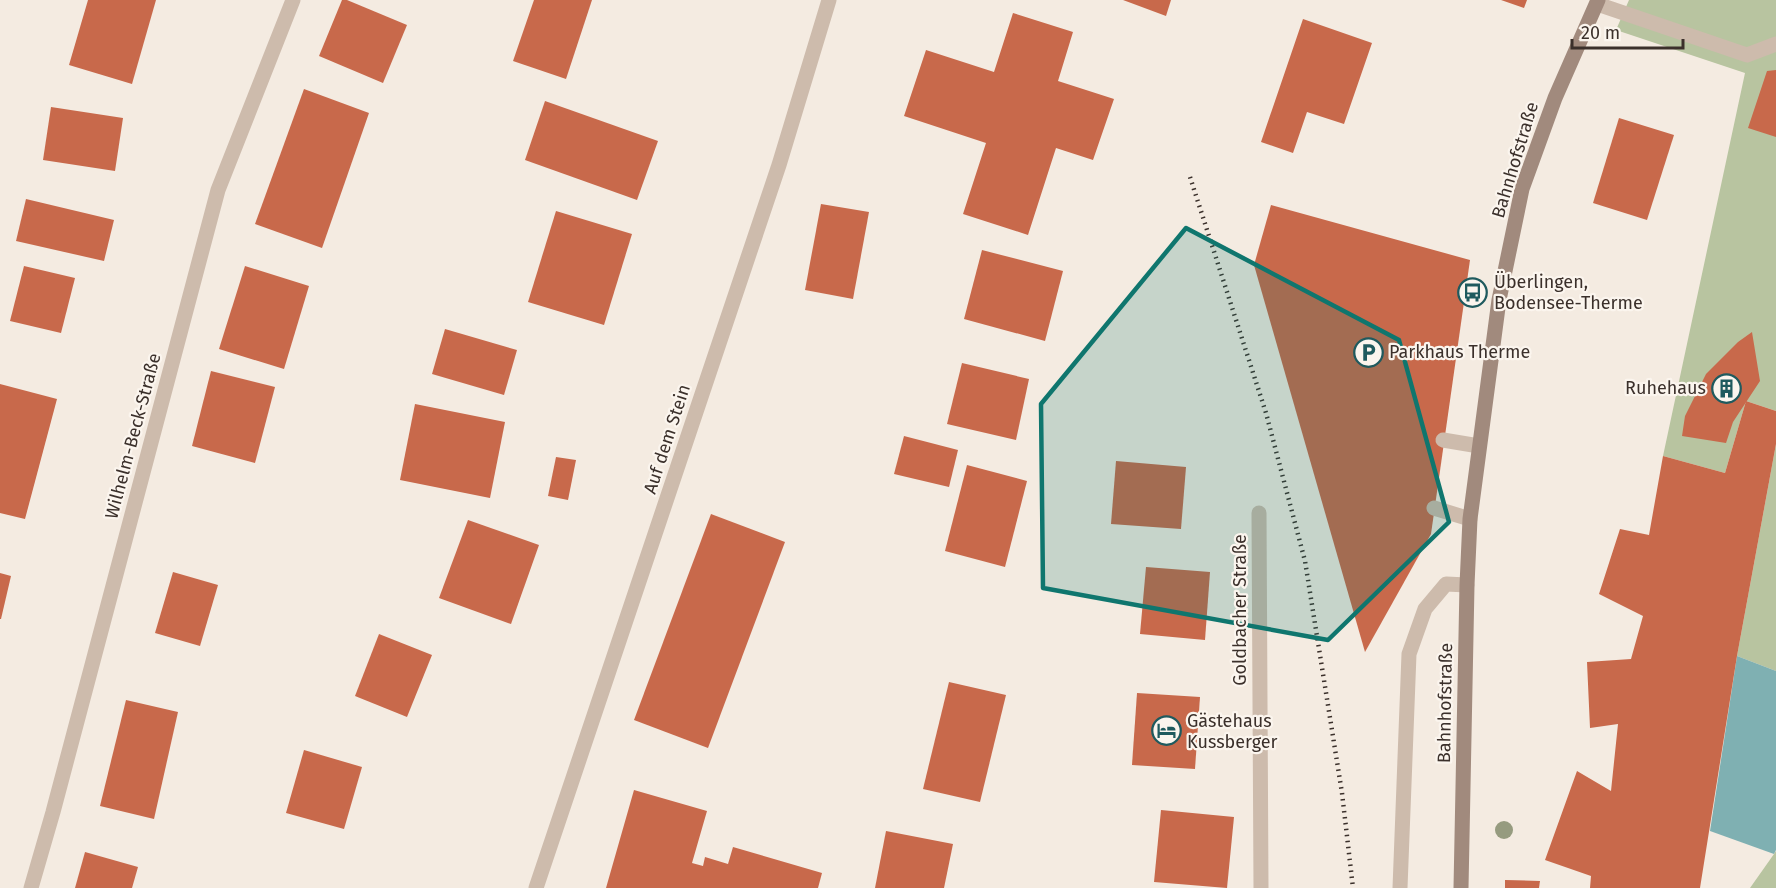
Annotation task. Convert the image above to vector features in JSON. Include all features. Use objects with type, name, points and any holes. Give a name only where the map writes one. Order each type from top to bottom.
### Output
[{"type":"street","name":"Wilhelm-Beck-Straße","points":[[31,888],[218,190],[293,0]]},
{"type":"street","name":"Auf dem Stein","points":[[536,888],[779,165],[824,2]]},
{"type":"street","points":[[1598,2],[1747,55],[1776,44]]},
{"type":"street","name":"Bahnhofstraße","points":[[1461,888],[1470,519],[1498,300],[1522,189],[1555,98],[1598,2]]},
{"type":"street","points":[[1443,440],[1479,447]]},
{"type":"street","points":[[1434,508],[1470,519]]},
{"type":"street","name":"Goldbacher Straße","points":[[1260,513],[1261,888]]},
{"type":"street","points":[[1400,888],[1409,654],[1425,609],[1446,584],[1467,585]]},
{"type":"highlighted area","points":[[1186,228],[1399,340],[1449,522],[1328,640],[1043,588],[1041,404]]},
{"type":"green space","points":[[1629,0],[1776,0],[1776,411],[1746,401],[1725,473],[1663,456],[1745,73],[1616,30]]},
{"type":"green space","points":[[1776,444],[1776,671],[1737,656]]},
{"type":"green space","points":[[1776,851],[1776,888],[1750,888],[1774,854]]},
{"type":"water","points":[[1737,656],[1776,671],[1776,850],[1774,854],[1710,831]]},
{"type":"building","points":[[88,0],[156,0],[132,84],[69,65]]},
{"type":"building","points":[[342,0],[407,25],[383,83],[319,56]]},
{"type":"building","points":[[534,0],[592,0],[566,79],[513,61]]},
{"type":"building","points":[[1123,0],[1171,0],[1166,16]]},
{"type":"building","points":[[1501,0],[1527,0],[1524,8]]},
{"type":"building","points":[[1013,13],[1073,32],[1058,81],[1114,99],[1093,160],[1056,148],[1028,235],[963,214],[986,143],[904,116],[926,50],[994,72]]},
{"type":"building","points":[[1303,19],[1372,43],[1344,124],[1307,112],[1293,153],[1261,142]]},
{"type":"building","points":[[1776,70],[1776,137],[1748,128],[1767,71]]},
{"type":"building","points":[[304,89],[369,113],[322,248],[255,224]]},
{"type":"building","points":[[545,101],[658,141],[637,200],[525,160]]},
{"type":"building","points":[[51,107],[123,118],[115,171],[43,160]]},
{"type":"building","points":[[1619,118],[1674,135],[1647,220],[1593,203]]},
{"type":"building","points":[[26,199],[114,220],[104,261],[16,241]]},
{"type":"building","points":[[821,204],[869,212],[853,299],[805,290]]},
{"type":"building","name":"Parkhaus Therme","points":[[1271,205],[1470,260],[1431,534],[1365,652],[1254,265]]},
{"type":"building","points":[[556,211],[632,234],[604,325],[528,302]]},
{"type":"building","points":[[982,250],[1063,271],[1045,341],[964,319]]},
{"type":"building","points":[[24,266],[75,278],[61,333],[10,321]]},
{"type":"building","points":[[245,266],[309,286],[284,369],[219,349]]},
{"type":"building","points":[[445,329],[517,350],[504,395],[432,374]]},
{"type":"building","name":"Ruhehaus","points":[[1752,332],[1760,381],[1733,422],[1726,443],[1682,436],[1685,416],[1706,374],[1738,342]]},
{"type":"building","points":[[962,363],[1029,379],[1016,440],[947,424]]},
{"type":"building","points":[[211,371],[275,387],[255,463],[192,446]]},
{"type":"building","points":[[0,384],[57,399],[25,519],[0,513]]},
{"type":"building","points":[[1746,401],[1776,411],[1776,444],[1737,656],[1700,888],[1590,888],[1591,876],[1545,860],[1577,771],[1611,791],[1618,724],[1590,728],[1587,662],[1631,659],[1643,616],[1599,594],[1620,529],[1649,535],[1663,456],[1725,473]]},
{"type":"building","points":[[415,404],[505,422],[490,498],[400,480]]},
{"type":"building","points":[[904,436],[958,450],[949,487],[894,474]]},
{"type":"building","points":[[556,457],[576,460],[568,500],[548,496]]},
{"type":"building","points":[[1116,461],[1186,467],[1181,529],[1111,524]]},
{"type":"building","points":[[967,465],[1027,481],[1005,567],[945,551]]},
{"type":"building","points":[[711,514],[785,542],[708,748],[634,720]]},
{"type":"building","points":[[468,520],[539,545],[511,624],[439,598]]},
{"type":"building","points":[[1146,567],[1210,572],[1205,640],[1140,634]]},
{"type":"building","points":[[173,572],[218,585],[200,646],[155,633]]},
{"type":"building","points":[[0,573],[11,576],[1,619],[0,619]]},
{"type":"building","points":[[379,634],[432,655],[407,717],[355,696]]},
{"type":"building","points":[[949,682],[1006,695],[980,802],[923,789]]},
{"type":"building","name":"Gästehaus Kussberger","points":[[1137,693],[1200,697],[1195,769],[1132,765]]},
{"type":"building","points":[[126,700],[178,712],[154,819],[100,806]]},
{"type":"building","points":[[304,750],[362,767],[344,829],[286,813]]},
{"type":"building","points":[[634,790],[707,811],[692,863],[703,866],[705,857],[728,864],[733,847],[822,873],[818,888],[606,888]]},
{"type":"building","points":[[1161,810],[1234,817],[1227,888],[1154,882]]},
{"type":"building","points":[[886,831],[953,844],[944,888],[875,888]]},
{"type":"building","points":[[85,852],[138,867],[132,888],[75,888]]},
{"type":"building","points":[[1505,880],[1540,881],[1539,888],[1505,888]]},
{"type":"railway","points":[[1190,177],[1266,413],[1305,561],[1342,793],[1353,888]]},
{"type":"place","name":"Überlingen, Bodensee-Therme","points":[[1473,292]]},
{"type":"place","name":"Parkhaus Therme","points":[[1368,352]]},
{"type":"place","name":"Ruhehaus","points":[[1727,388]]},
{"type":"place","name":"Gästehaus Kussberger","points":[[1166,731]]}]
